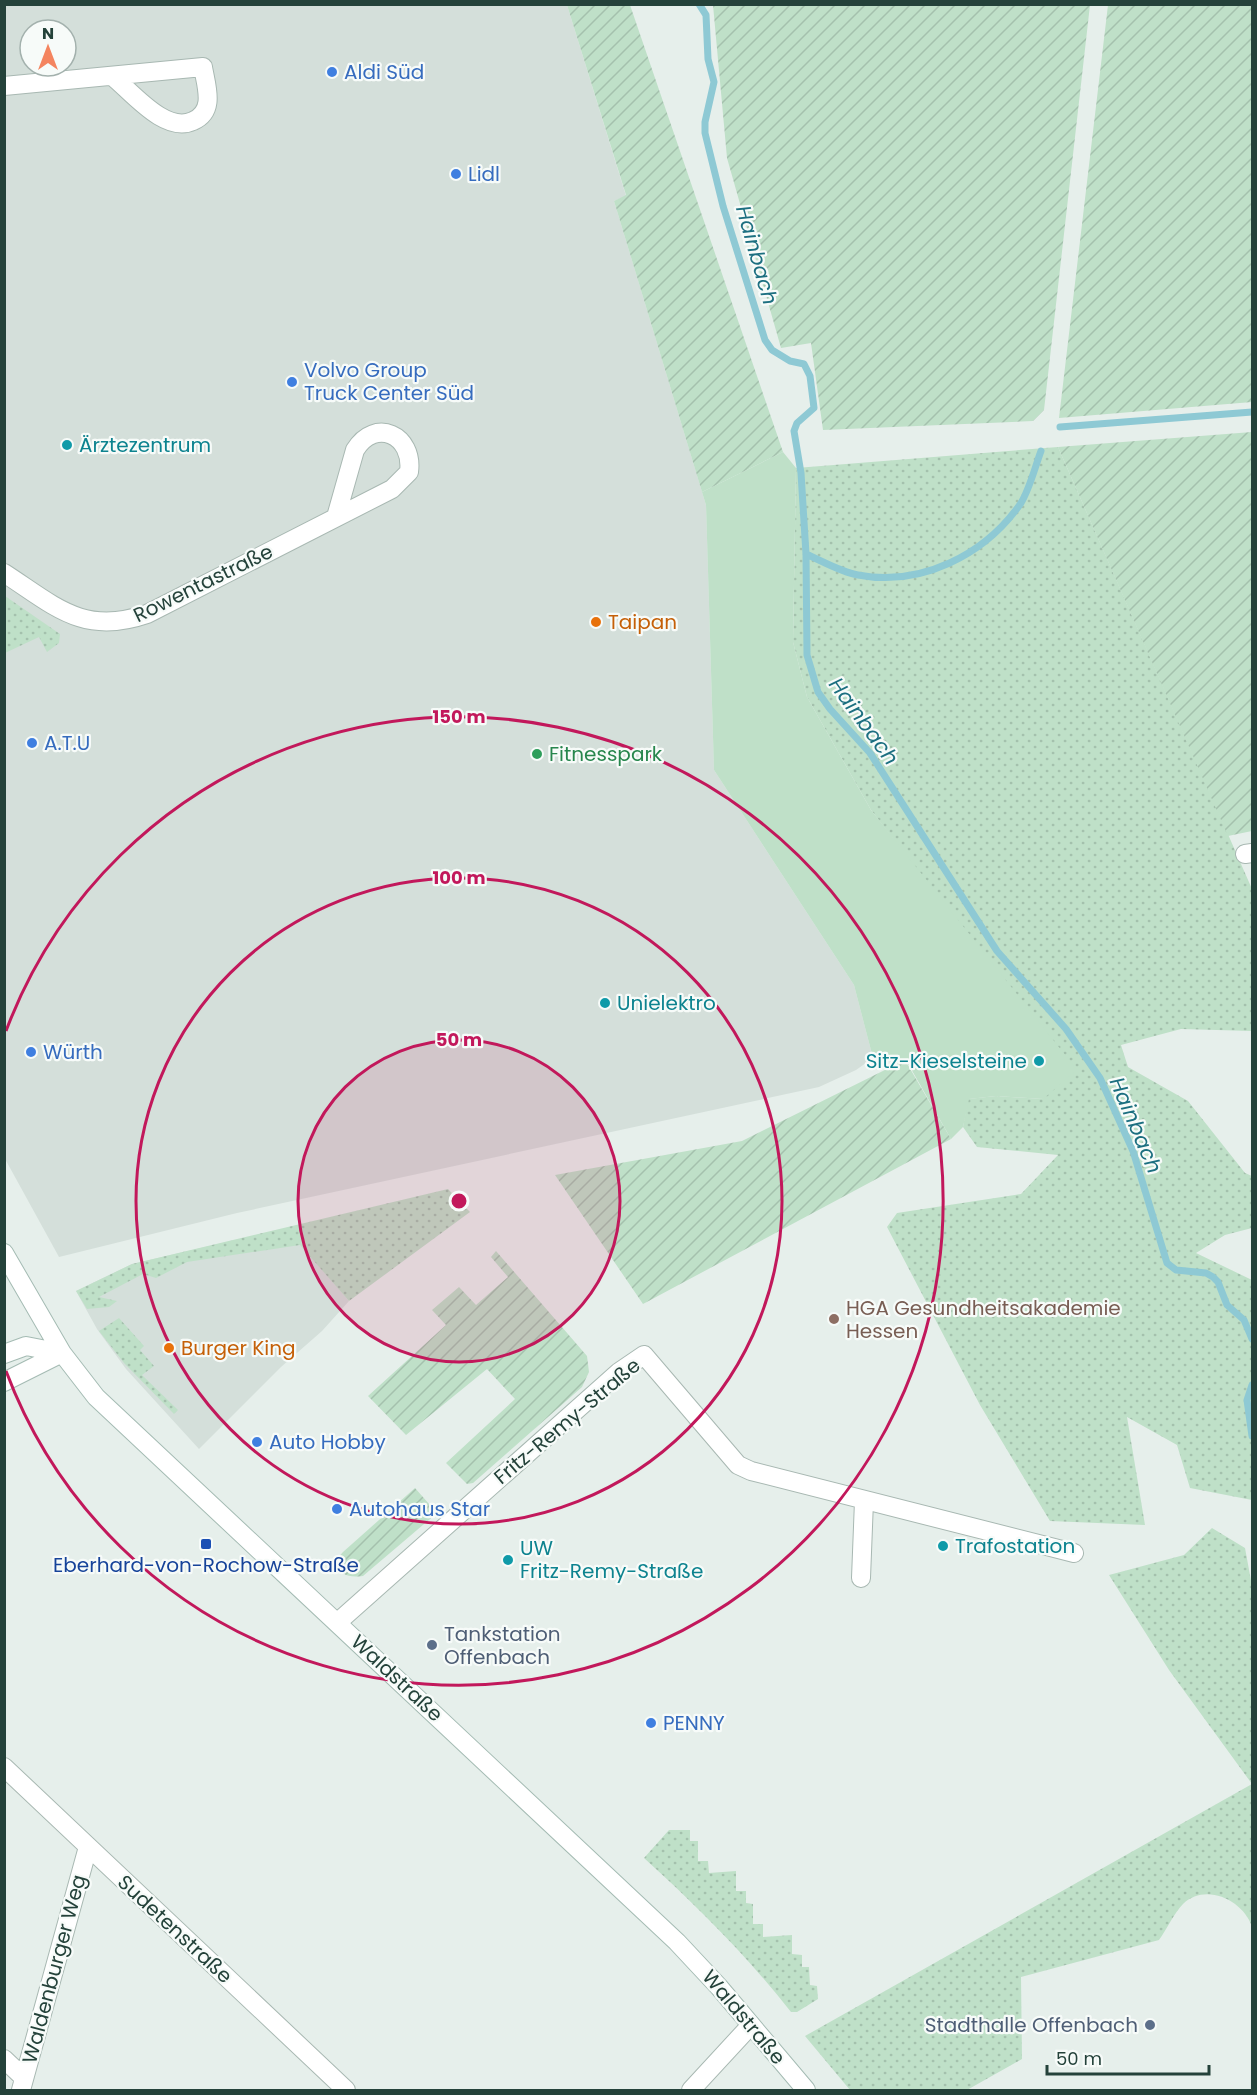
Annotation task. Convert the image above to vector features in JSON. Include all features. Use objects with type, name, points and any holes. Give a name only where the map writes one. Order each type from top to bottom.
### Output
[{"type":"street","points":[[4,86],[203,67],[207,92],[206,110],[200,117],[187,123],[169,121],[112,76]]},
{"type":"street","name":"Rowentastraße","points":[[4,573],[68,613],[95,622],[117,623],[147,614],[392,489],[407,477],[410,456],[401,440],[393,435],[376,434],[360,442],[355,450],[336,517]]},
{"type":"street","name":"Waldstraße","points":[[4,1253],[62,1353],[96,1397],[677,1942],[806,2091]]},
{"type":"street","points":[[4,1354],[26,1346],[62,1353]]},
{"type":"street","points":[[4,1382],[62,1353]]},
{"type":"street","name":"Fritz-Remy-Straße","points":[[338,1622],[619,1372],[644,1355],[738,1465],[751,1471],[1074,1553]]},
{"type":"street","points":[[861,1578],[864,1501]]},
{"type":"street","name":"Sudetenstraße","points":[[4,1767],[346,2091]]},
{"type":"street","name":"Waldenburger Weg","points":[[23,2084],[88,1847]]},
{"type":"street","points":[[691,2091],[751,2025]]},
{"type":"street","points":[[4,2059],[23,2084]]},
{"type":"shaded area","points":[[4,5],[567,5],[626,196],[614,201],[706,505],[714,770],[854,985],[873,1058],[856,1070],[819,1087],[237,1213],[59,1257],[4,1157]]},
{"type":"shaded area","points":[[287,1228],[349,1301],[322,1331],[281,1367],[199,1449],[126,1369],[97,1329],[76,1291],[132,1264]]},
{"type":"green space","points":[[567,5],[630,5],[783,452],[702,492],[614,201],[626,195]]},
{"type":"green space","points":[[713,5],[1090,5],[1044,410],[1033,421],[823,430],[811,343],[781,348],[727,158]]},
{"type":"green space","points":[[1108,5],[1252,5],[1252,402],[1059,418]]},
{"type":"green space","points":[[1252,432],[1252,831],[1228,836],[1058,447]]},
{"type":"green space","points":[[1058,447],[1252,889],[1252,1031],[1181,1029],[1121,1045],[1128,1067],[1188,1101],[1245,1173],[1252,1176],[1252,1228],[1225,1235],[1196,1253],[1252,1280],[1252,1500],[1190,1488],[1177,1445],[1127,1417],[1145,1525],[1050,1521],[980,1405],[887,1227],[897,1213],[1021,1194],[1058,1155],[977,1147],[963,1127],[968,1099],[996,1096],[1043,1099],[953,917],[871,810],[807,697],[793,642],[796,468]]},
{"type":"green space","points":[[783,452],[796,468],[793,642],[807,697],[871,810],[1077,1070],[1043,1099],[996,1096],[969,1099],[963,1127],[951,1139],[906,1060],[873,1058],[854,985],[714,770],[706,505],[702,492]]},
{"type":"green space","points":[[5,596],[60,634],[59,643],[47,652],[39,637],[5,653]]},
{"type":"green space","points":[[905,1060],[951,1139],[643,1304],[555,1175],[742,1141]]},
{"type":"green space","points":[[448,1189],[470,1212],[349,1301],[300,1245],[187,1262],[156,1278],[143,1274],[99,1297],[117,1301],[109,1307],[87,1309],[76,1291],[132,1264]]},
{"type":"green space","points":[[496,1251],[587,1356],[589,1372],[582,1387],[473,1483],[467,1484],[446,1463],[515,1399],[487,1369],[406,1435],[368,1396],[446,1325],[432,1310],[459,1287],[476,1305],[508,1277],[491,1257]]},
{"type":"green space","points":[[119,1318],[144,1346],[140,1350],[154,1366],[142,1375],[178,1410],[174,1414],[124,1363],[99,1331]]},
{"type":"green space","points":[[415,1488],[437,1513],[363,1576],[349,1576],[339,1570],[335,1561],[343,1552]]},
{"type":"green space","points":[[1212,1528],[1245,1548],[1252,1586],[1252,1784],[1169,1670],[1109,1575],[1184,1555]]},
{"type":"green space","points":[[1252,1784],[1252,1927],[1248,1918],[1233,1902],[1213,1895],[1202,1895],[1183,1904],[1159,1940],[1021,1977],[1022,2059],[967,2090],[850,2090],[805,2036]]},
{"type":"green space","points":[[669,1830],[690,1830],[690,1841],[698,1841],[698,1861],[708,1861],[709,1873],[736,1871],[736,1891],[746,1891],[746,1903],[753,1904],[753,1924],[763,1924],[763,1937],[792,1935],[792,1954],[802,1955],[802,1967],[809,1967],[810,1985],[817,1986],[818,1999],[797,2012],[791,2012],[721,1932],[644,1858]]},
{"type":"waterway","name":"Hainbach","points":[[699,4],[706,15],[708,59],[714,82],[705,122],[705,133],[723,206],[765,340],[772,350],[790,361],[804,364],[810,376],[814,408],[797,423],[794,431],[801,473],[806,554],[807,655],[818,692],[830,709],[870,753],[997,951],[1066,1029],[1100,1078],[1133,1151],[1167,1263],[1176,1270],[1206,1273],[1213,1277],[1218,1282],[1227,1305],[1244,1320],[1252,1339]]},
{"type":"waterway","points":[[1060,427],[1252,412]]},
{"type":"waterway","points":[[806,554],[852,574],[882,577],[905,576],[950,563],[970,552],[1006,522],[1024,497],[1041,451]]},
{"type":"waterway","name":"Hainbach","points":[[1252,1385],[1247,1400],[1252,1436]]},
{"type":"place","name":"Aldi Süd","points":[[332,72]]},
{"type":"place","name":"Lidl","points":[[456,174]]},
{"type":"place","name":"Volvo Group Truck Center Süd","points":[[292,382]]},
{"type":"place","name":"Ärztezentrum","points":[[67,445]]},
{"type":"place","name":"Taipan","points":[[596,622]]},
{"type":"place","name":"A.T.U","points":[[32,743]]},
{"type":"place","name":"Fitnesspark","points":[[537,754]]},
{"type":"place","name":"Unielektro","points":[[605,1003]]},
{"type":"place","name":"Würth","points":[[31,1052]]},
{"type":"place","name":"Sitz-Kieselsteine","points":[[1039,1061]]},
{"type":"place","name":"HGA Gesundheitsakademie Hessen","points":[[834,1319]]},
{"type":"place","name":"Burger King","points":[[169,1348]]},
{"type":"place","name":"Auto Hobby","points":[[257,1442]]},
{"type":"place","name":"Autohaus Star","points":[[337,1509]]},
{"type":"place","name":"Eberhard-von-Rochow-Straße","points":[[206,1544]]},
{"type":"place","name":"Trafostation","points":[[943,1546]]},
{"type":"place","name":"UW Fritz-Remy-Straße","points":[[508,1560]]},
{"type":"place","name":"Tankstation Offenbach","points":[[432,1645]]},
{"type":"place","name":"PENNY","points":[[651,1723]]},
{"type":"place","name":"Stadthalle Offenbach","points":[[1150,2025]]}]
